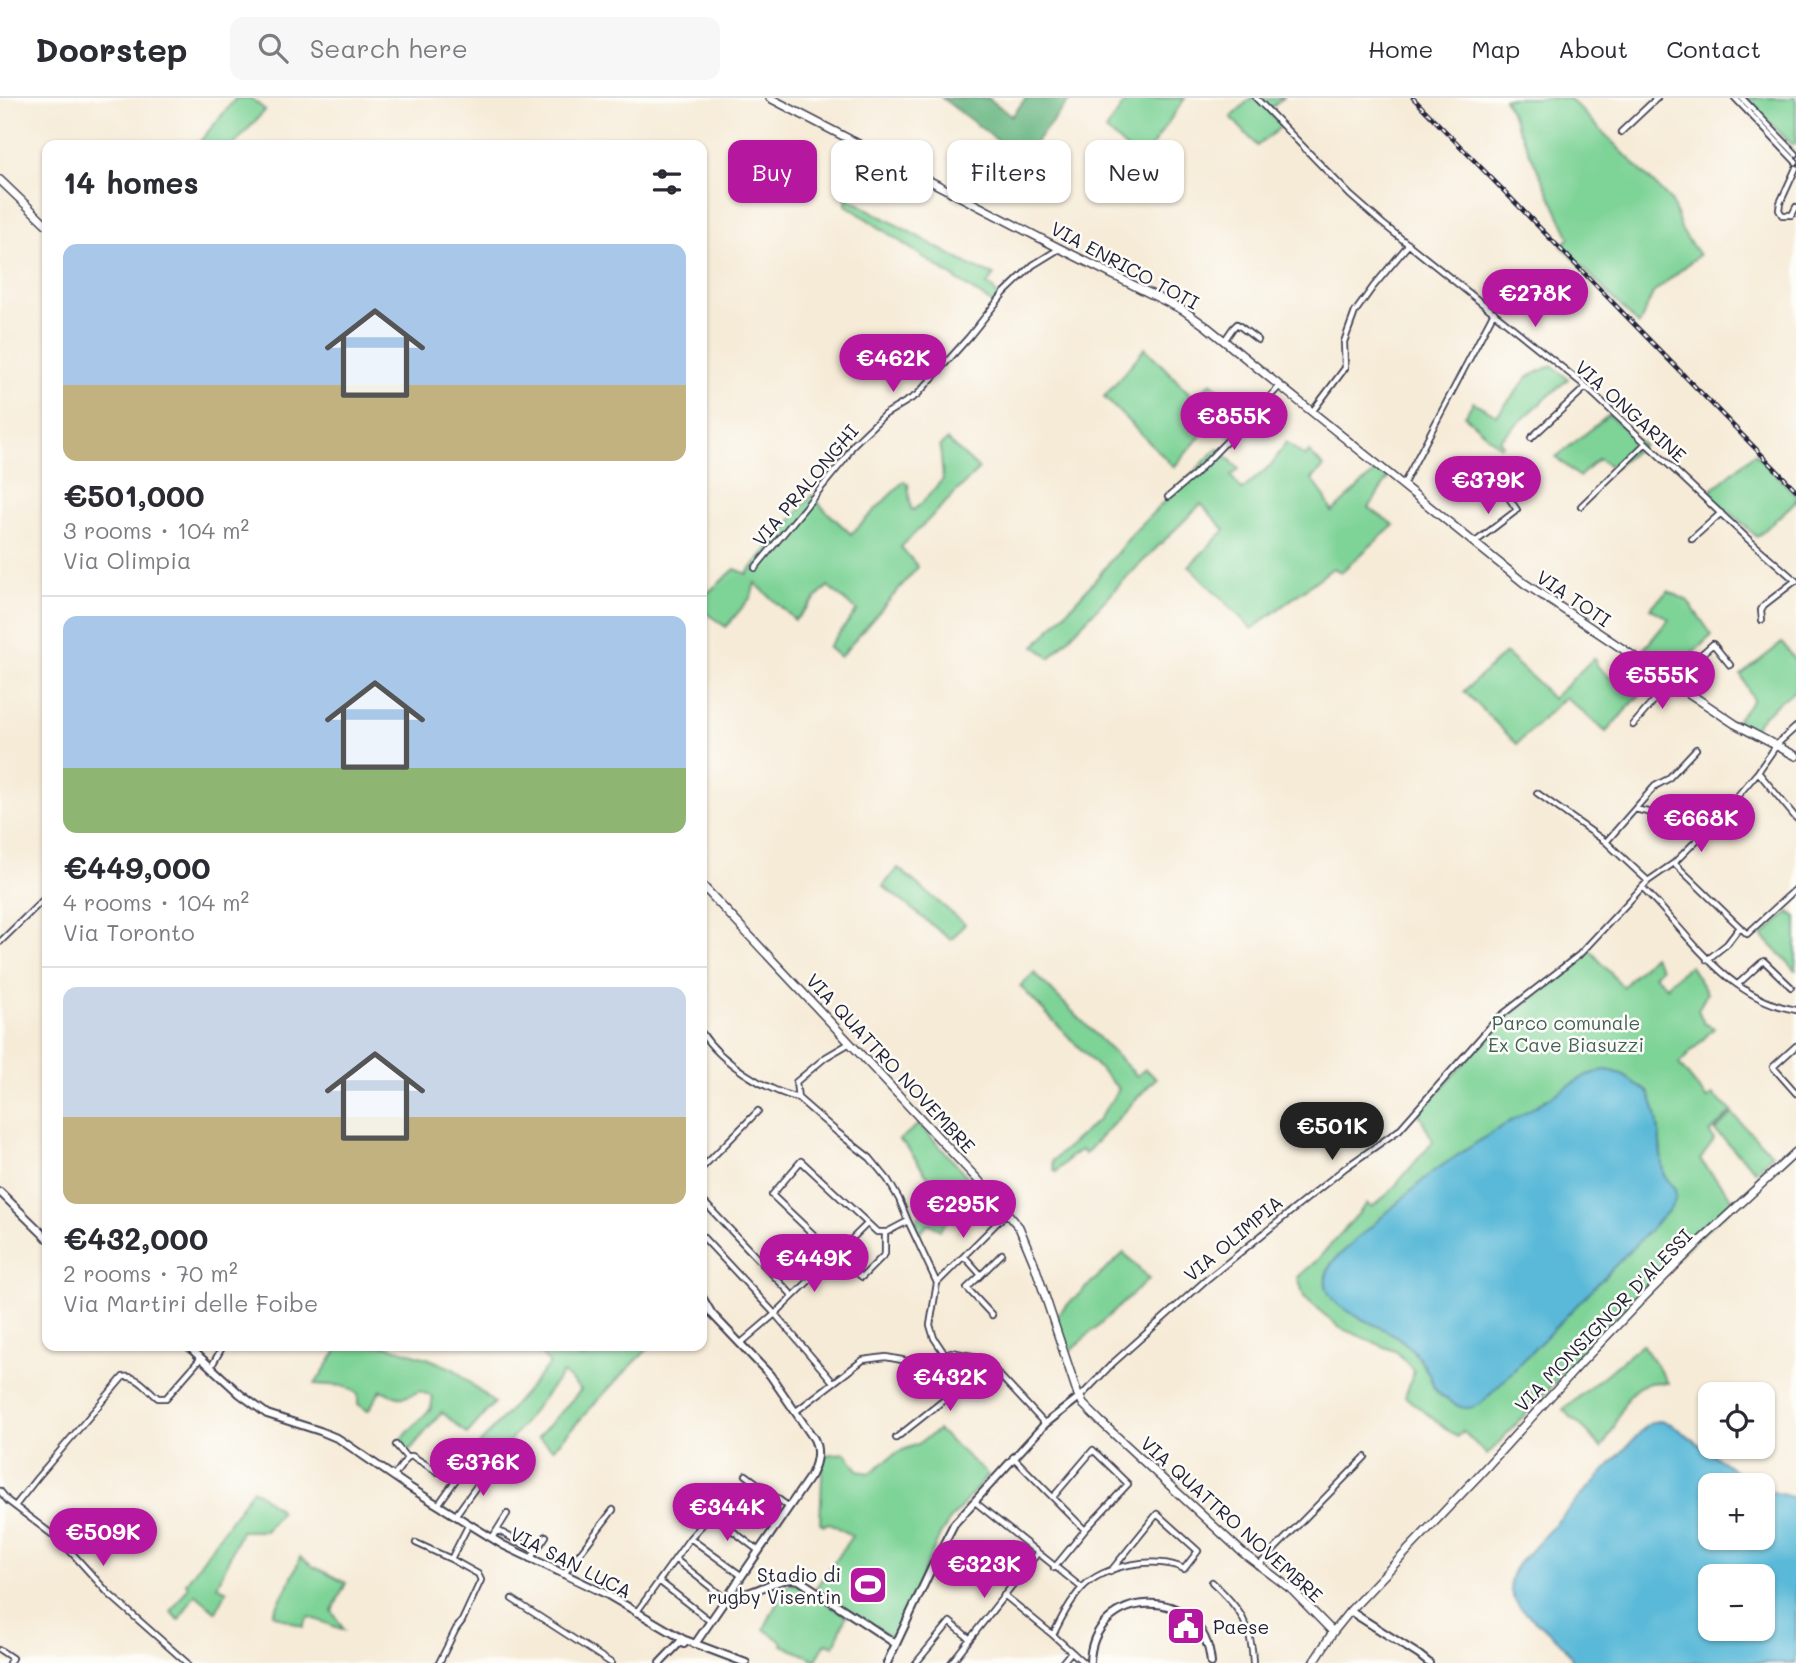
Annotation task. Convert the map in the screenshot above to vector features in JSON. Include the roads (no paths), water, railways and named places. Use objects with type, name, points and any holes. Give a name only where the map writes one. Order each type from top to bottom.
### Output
[{"type":"main road","name":"VIA ENRICO TOTI","points":[[771,98],[1183,310],[1401,485]]},
{"type":"main road","points":[[0,180],[42,220]]},
{"type":"main road","name":"VIA TOTI","points":[[1401,485],[1524,583],[1735,724],[1796,755]]},
{"type":"main road","name":"VIA QUATTRO NOVEMBRE","points":[[707,890],[1019,1227],[1083,1404],[1258,1566],[1292,1590],[1333,1632]]},
{"type":"main road","name":"VIA MONSIGNOR D'ALESSI","points":[[1313,1663],[1350,1611],[1581,1363],[1702,1240],[1796,1152]]},
{"type":"street","name":"VIA ONGARINE","points":[[1256,98],[1350,195],[1586,387],[1796,581]]},
{"type":"street","points":[[1620,132],[1657,98]]},
{"type":"street","points":[[1735,98],[1796,162]]},
{"type":"street","points":[[1742,98],[1796,154]]},
{"type":"street","points":[[1796,168],[1779,211],[1782,215],[1789,216],[1796,208]]},
{"type":"street","points":[[1312,412],[1345,368],[1344,342],[1355,312],[1409,244]]},
{"type":"street","name":"VIA PRALONGHI","points":[[755,568],[845,459],[853,445],[891,409],[917,395],[1004,293],[1033,265],[1059,248]]},
{"type":"street","points":[[1401,485],[1494,312]]},
{"type":"street","points":[[1224,341],[1237,324],[1258,340]]},
{"type":"street","points":[[1168,497],[1194,475],[1280,386]]},
{"type":"street","points":[[1531,439],[1586,387]]},
{"type":"street","points":[[1581,506],[1646,443]]},
{"type":"street","points":[[1474,543],[1517,510],[1503,489]]},
{"type":"street","points":[[1692,539],[1721,513]]},
{"type":"street","points":[[1762,620],[1761,610],[1764,605],[1796,581]]},
{"type":"street","points":[[1633,725],[1671,681],[1713,643],[1730,665]]},
{"type":"street","name":"VIA OLIMPIA","points":[[887,1663],[954,1524],[1045,1424],[1079,1397],[1206,1280],[1345,1168],[1399,1130],[1498,1018],[1579,955],[1648,881],[1674,863],[1717,820],[1758,772],[1775,746],[1796,727]]},
{"type":"street","points":[[1606,842],[1655,786],[1668,779],[1696,749]]},
{"type":"street","points":[[1758,772],[1796,818]]},
{"type":"street","points":[[1538,793],[1606,842],[1648,881]]},
{"type":"street","points":[[1634,809],[1668,817]]},
{"type":"street","points":[[1674,863],[1747,934],[1796,889]]},
{"type":"street","points":[[1642,887],[1707,960],[1756,997],[1796,1010]]},
{"type":"street","points":[[0,942],[42,902]]},
{"type":"street","points":[[1707,960],[1727,944],[1740,927]]},
{"type":"street","points":[[1738,984],[1764,961],[1791,987]]},
{"type":"street","points":[[707,1040],[719,1054],[752,1078],[775,1091],[798,1098],[877,1165],[900,1199],[937,1283],[930,1325],[934,1338],[944,1353]]},
{"type":"street","points":[[798,1098],[796,1082],[826,1057],[850,1043]]},
{"type":"street","points":[[1796,1046],[1773,1067],[1796,1093]]},
{"type":"street","points":[[707,1163],[758,1111]]},
{"type":"street","points":[[884,1233],[885,1254],[862,1277],[772,1195],[802,1161],[877,1232],[884,1233],[908,1222]]},
{"type":"street","points":[[0,1192],[42,1233]]},
{"type":"street","points":[[707,1205],[793,1296]]},
{"type":"street","points":[[937,1283],[1007,1212]]},
{"type":"street","points":[[741,1343],[775,1314],[867,1224]]},
{"type":"street","points":[[707,1242],[775,1314],[833,1382]]},
{"type":"street","points":[[992,1315],[967,1288],[1002,1254]]},
{"type":"street","points":[[964,1256],[981,1275]]},
{"type":"street","points":[[694,1644],[811,1475],[818,1454],[814,1439],[770,1375],[707,1306]]},
{"type":"street","name":"VIA SAN LUCA","points":[[193,1351],[240,1394],[267,1414],[330,1434],[492,1539],[606,1594],[675,1634],[682,1642]]},
{"type":"street","points":[[211,1367],[220,1351]]},
{"type":"street","points":[[795,1412],[863,1360],[886,1357],[918,1363],[944,1353],[957,1353],[989,1364],[1045,1424]]},
{"type":"street","points":[[957,1353],[962,1369],[965,1368]]},
{"type":"street","points":[[896,1438],[966,1382],[965,1368],[972,1356]]},
{"type":"street","points":[[15,1506],[123,1377],[135,1377],[158,1398],[166,1398],[201,1358]]},
{"type":"street","points":[[396,1445],[407,1458]]},
{"type":"street","points":[[438,1505],[477,1450]]},
{"type":"street","points":[[1053,1497],[1093,1450],[1128,1484],[1054,1568]]},
{"type":"street","points":[[394,1476],[407,1458],[412,1456],[438,1472]]},
{"type":"street","points":[[1013,1457],[1085,1530]]},
{"type":"street","points":[[1258,1566],[1365,1457]]},
{"type":"street","points":[[455,1516],[491,1466]]},
{"type":"street","points":[[746,1475],[789,1507]]},
{"type":"street","points":[[0,1491],[62,1542],[109,1594],[187,1663]]},
{"type":"street","points":[[636,1613],[690,1538],[730,1495],[774,1527]]},
{"type":"street","points":[[975,1502],[1082,1588]]},
{"type":"street","points":[[564,1574],[613,1510]]},
{"type":"street","points":[[492,1539],[507,1514]]},
{"type":"street","points":[[1053,1635],[1082,1588],[1092,1580],[1134,1564],[1173,1563],[1184,1569],[1198,1551],[1157,1514],[1110,1572]]},
{"type":"street","points":[[712,1515],[759,1551]]},
{"type":"street","points":[[451,1559],[469,1524]]},
{"type":"street","points":[[497,1530],[536,1551]]},
{"type":"street","points":[[530,1559],[545,1536]]},
{"type":"street","points":[[690,1538],[742,1576]]},
{"type":"street","points":[[416,1543],[478,1574],[481,1580],[439,1663]]},
{"type":"street","points":[[951,1663],[1037,1553]]},
{"type":"street","points":[[674,1559],[728,1597],[745,1594],[786,1578],[799,1580],[896,1644]]},
{"type":"street","points":[[659,1581],[710,1621]]},
{"type":"street","points":[[1212,1582],[1239,1609],[1249,1630],[1253,1663]]},
{"type":"street","points":[[1004,1595],[1084,1663]]},
{"type":"street","points":[[512,1599],[611,1663]]},
{"type":"street","points":[[1090,1663],[1096,1637],[1108,1620],[1126,1608],[1147,1603],[1169,1606],[1196,1623],[1207,1642],[1211,1663]]},
{"type":"street","points":[[1350,1611],[1429,1663]]},
{"type":"street","points":[[916,1663],[950,1622],[970,1639]]},
{"type":"street","points":[[703,1647],[705,1630]]},
{"type":"street","points":[[660,1663],[682,1642],[703,1647],[733,1661],[746,1663]]},
{"type":"street","points":[[0,1650],[12,1658],[9,1663]]},
{"type":"street","points":[[1062,1663],[1071,1652]]},
{"type":"water","points":[[1605,1070],[1617,1072],[1627,1078],[1646,1091],[1652,1099],[1663,1172],[1675,1191],[1674,1202],[1483,1402],[1465,1408],[1458,1406],[1436,1390],[1422,1362],[1404,1342],[1386,1330],[1355,1316],[1331,1297],[1326,1277],[1330,1267],[1336,1258],[1431,1173],[1587,1075]]},
{"type":"water","points":[[1660,1421],[1671,1424],[1698,1444],[1698,1459],[1719,1459],[1738,1473],[1698,1473],[1698,1550],[1775,1550],[1775,1492],[1796,1498],[1796,1663],[1573,1663],[1567,1650],[1556,1638],[1519,1606],[1512,1594],[1510,1581],[1517,1565],[1646,1426]]},
{"type":"railway","points":[[1413,98],[1796,490]]},
{"type":"place","name":"Stadio di rugby Visentin","points":[[868,1585]]},
{"type":"place","name":"Paese","points":[[1186,1626]]},
{"type":"park label","name":"Parco comunale Ex Cave Biasuzzi","points":[[1566,1033]]}]
